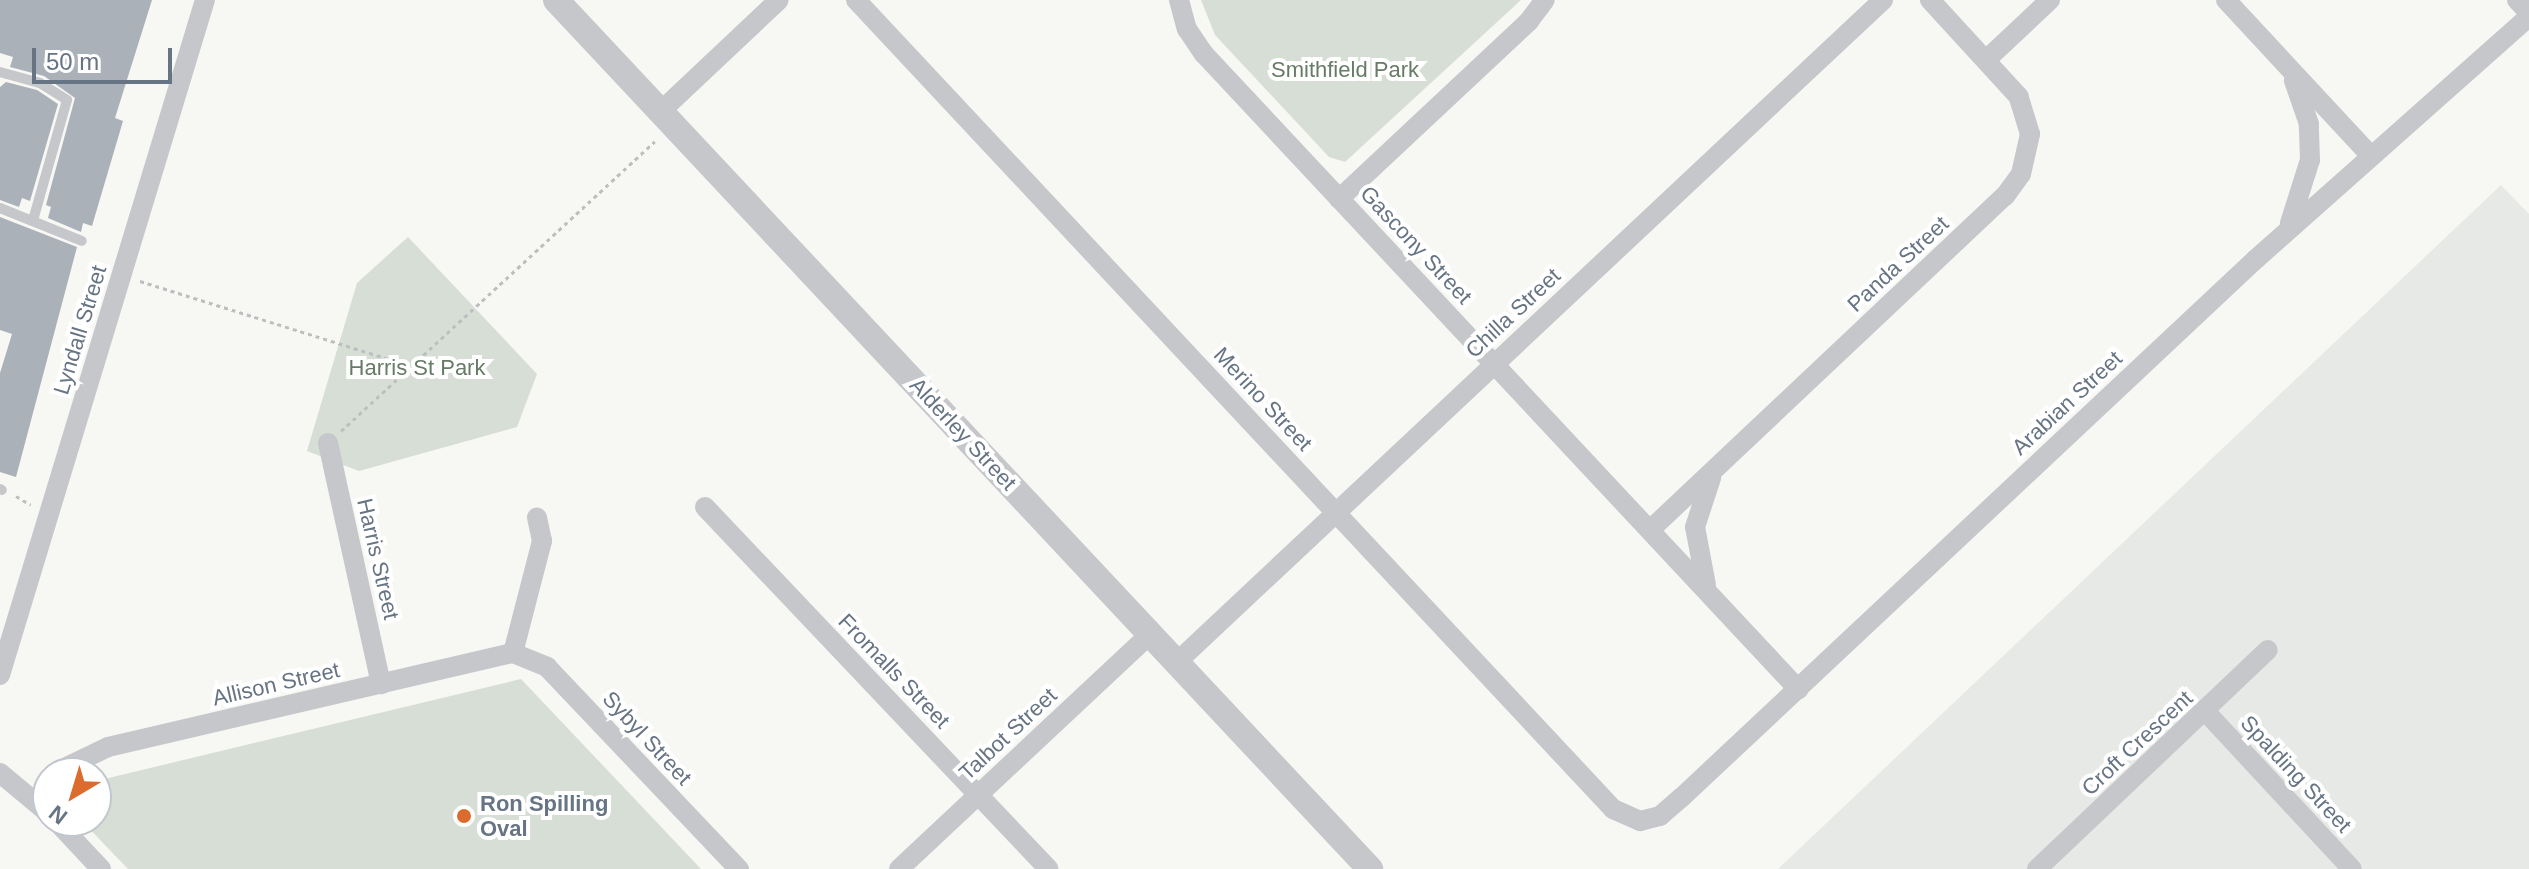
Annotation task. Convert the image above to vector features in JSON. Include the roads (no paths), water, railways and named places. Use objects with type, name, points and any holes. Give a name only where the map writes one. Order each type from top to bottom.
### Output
[{"type":"street","name":"Lyndall Street","points":[[0,675],[205,0]]},
{"type":"street","name":"Alderley Street","points":[[556,0],[1370,869]]},
{"type":"street","points":[[667,118],[779,0]]},
{"type":"street","name":"Merino Street","points":[[856,0],[1613,809],[1640,821]]},
{"type":"street","name":"Gascony Street","points":[[1179,0],[1187,29],[1204,54],[1798,689]]},
{"type":"street","points":[[1529,21],[1545,0]]},
{"type":"street","points":[[1339,199],[1529,21],[1560,0]]},
{"type":"street","name":"Chilla Street","points":[[1177,662],[1883,0]]},
{"type":"street","name":"Panda Street","points":[[1650,530],[2014,186],[2026,161],[2028,122],[2019,97],[1930,0]]},
{"type":"street","points":[[1986,60],[2050,0]]},
{"type":"street","points":[[2226,0],[2371,156]]},
{"type":"street","points":[[2517,0],[2529,15]]},
{"type":"street","name":"Arabian Street","points":[[1640,821],[1666,811],[2281,236],[2529,15]]},
{"type":"street","points":[[2281,59],[2305,107],[2311,142],[2301,200],[2281,236]]},
{"type":"street","name":"Harris Street","points":[[328,443],[381,684]]},
{"type":"street","points":[[1711,597],[1698,563],[1695,527],[1703,494],[1719,464]]},
{"type":"street","name":"Fromalls Street","points":[[705,507],[1049,869]]},
{"type":"street","points":[[513,653],[542,541],[537,518]]},
{"type":"street","name":"Talbot Street","points":[[899,869],[1150,634]]},
{"type":"street","name":"Croft Crescent","points":[[2037,869],[2268,650]]},
{"type":"street","name":"Allison Street","points":[[87,757],[108,747],[513,653]]},
{"type":"street","name":"Sybyl Street","points":[[513,653],[547,667],[739,869]]},
{"type":"street","name":"Spalding Street","points":[[2206,712],[2352,869]]},
{"type":"street","points":[[0,773],[32,796]]},
{"type":"street","points":[[71,837],[101,869]]},
{"type":"lane","points":[[0,72],[40,83],[67,100],[33,220]]},
{"type":"lane","points":[[0,208],[82,241]]},
{"type":"place","name":"Ron Spilling Oval","points":[[464,816]]},
{"type":"park label","name":"Smithfield Park","points":[[1345,70]]},
{"type":"park label","name":"Harris St Park","points":[[417,368]]}]
